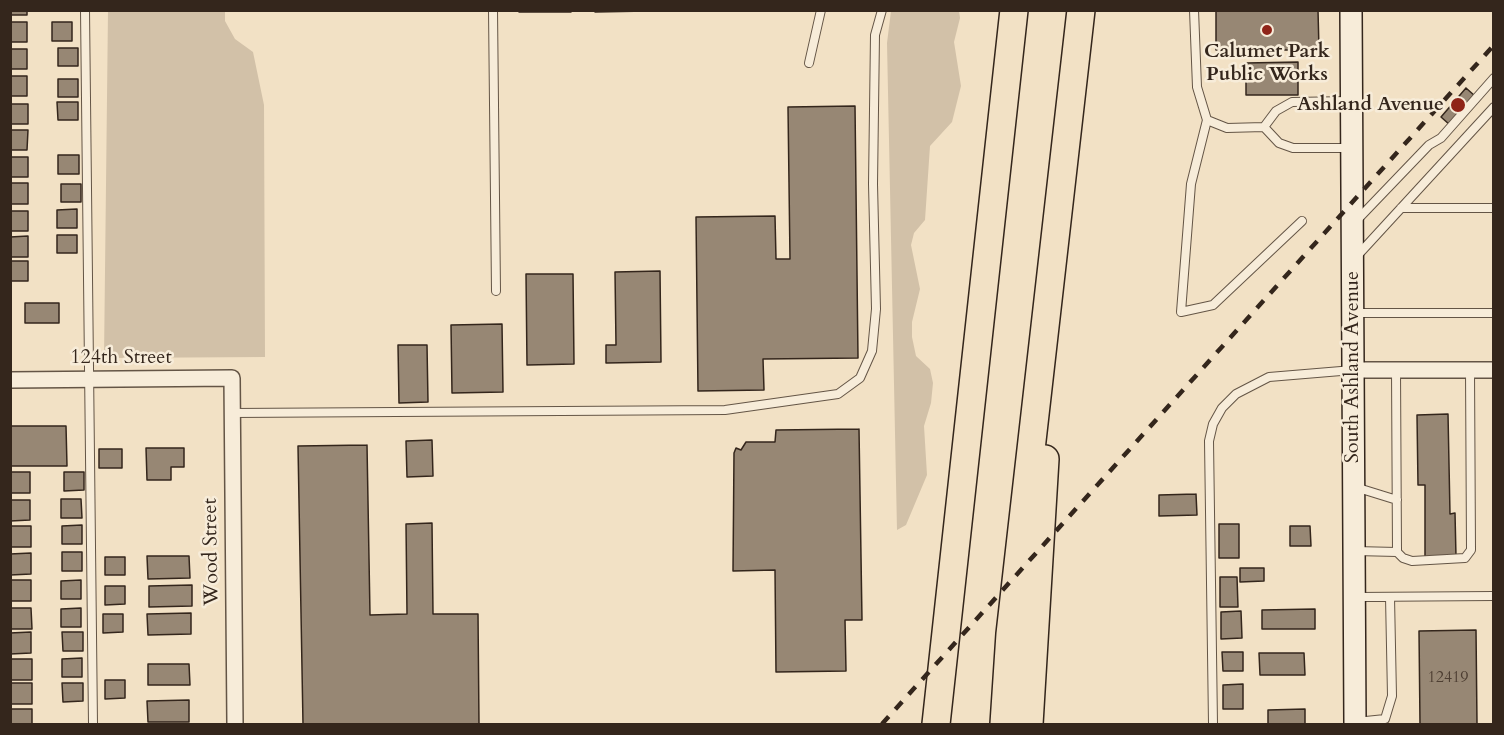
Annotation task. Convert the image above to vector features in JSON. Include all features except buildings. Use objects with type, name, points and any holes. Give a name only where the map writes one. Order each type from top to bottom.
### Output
[{"type":"highway","points":[[935,719],[1014,10]]},
{"type":"highway","points":[[1004,724],[1010,634],[1081,10]]},
{"type":"highway","points":[[1029,724],[1045,480],[1048,289]]},
{"type":"main road","name":"South Ashland Avenue","points":[[1351,10],[1355,723]]},
{"type":"street","points":[[1353,370],[1494,370]]},
{"type":"street","name":"124th Street","points":[[10,380],[232,378]]},
{"type":"street","name":"Wood Street","points":[[232,378],[235,724]]},
{"type":"lane","points":[[85,10],[93,724]]},
{"type":"lane","points":[[493,10],[496,291]]},
{"type":"lane","points":[[809,63],[821,10]]},
{"type":"lane","points":[[232,413],[725,410],[838,394],[860,378],[872,351],[876,309],[873,184],[875,35],[882,10]]},
{"type":"lane","points":[[1194,10],[1197,87],[1207,120],[1191,184],[1181,312],[1214,304],[1302,221]]},
{"type":"lane","points":[[1353,225],[1429,145],[1441,138],[1494,78]]},
{"type":"lane","points":[[1264,127],[1276,111],[1292,102],[1352,101]]},
{"type":"lane","points":[[1353,262],[1494,107]]},
{"type":"lane","points":[[1207,120],[1227,128],[1264,127],[1279,143],[1293,148],[1352,148]]},
{"type":"lane","points":[[1401,208],[1494,208]]},
{"type":"lane","points":[[1353,314],[1494,313]]},
{"type":"lane","points":[[1213,724],[1209,441],[1213,424],[1222,408],[1236,394],[1269,377],[1353,370]]},
{"type":"lane","points":[[1395,370],[1397,552]]},
{"type":"lane","points":[[1354,551],[1397,552],[1403,558],[1412,561],[1450,561],[1465,558],[1471,550],[1470,370]]},
{"type":"lane","points":[[1353,486],[1397,500]]},
{"type":"lane","points":[[1354,597],[1494,596]]},
{"type":"lane","points":[[1355,723],[1385,719],[1392,696],[1390,597]]},
{"type":"shaded area","points":[[108,11],[225,11],[225,21],[235,39],[253,52],[264,105],[265,357],[104,358]]},
{"type":"shaded area","points":[[891,11],[959,11],[960,18],[954,42],[961,86],[952,122],[930,146],[925,220],[914,233],[911,245],[920,289],[912,322],[912,337],[916,356],[930,369],[933,383],[931,403],[924,426],[927,475],[906,525],[897,530],[887,43]]},
{"type":"railway","points":[[882,724],[1494,45]]},
{"type":"place","name":"Calumet Park Public Works","points":[[1267,30]]},
{"type":"place","name":"Ashland Avenue","points":[[1458,105]]}]
